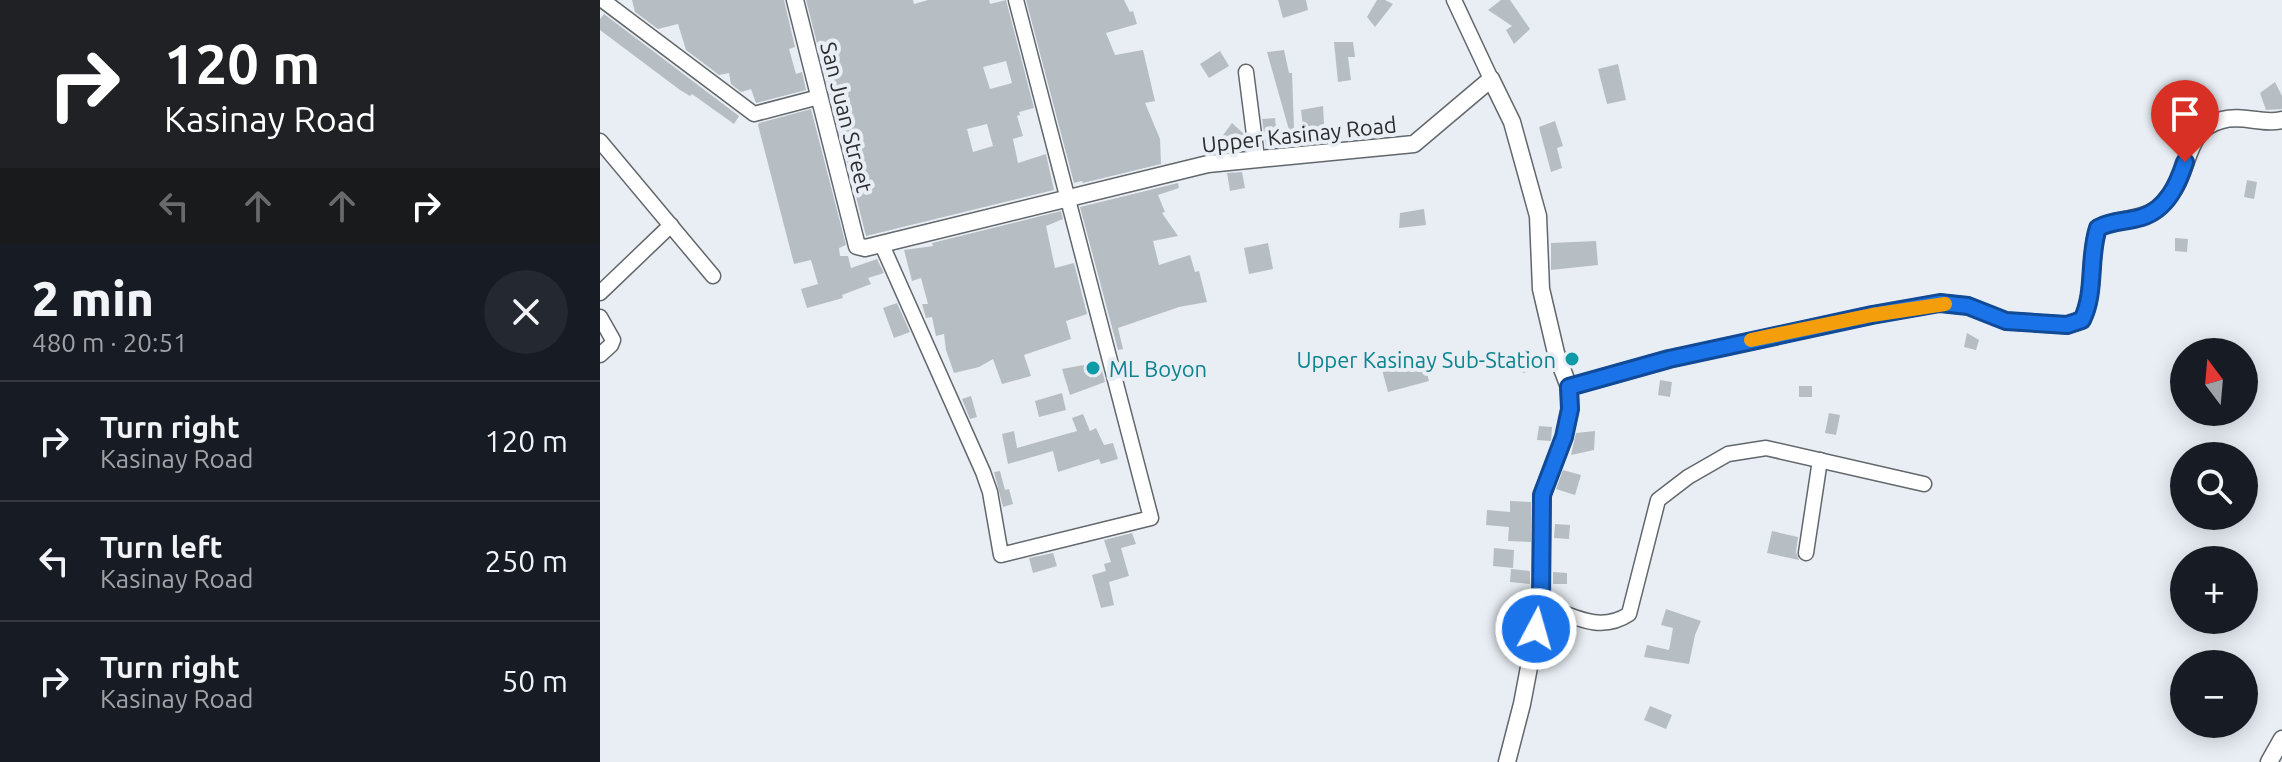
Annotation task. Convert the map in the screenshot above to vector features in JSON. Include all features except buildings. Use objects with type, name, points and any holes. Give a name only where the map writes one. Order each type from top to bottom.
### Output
[{"type":"street","name":"San Juan Street","points":[[795,0],[857,246]]},
{"type":"street","points":[[882,245],[983,472],[990,492],[1001,555],[1151,518],[1016,0]]},
{"type":"street","points":[[1454,0],[1512,122],[1538,216],[1541,289],[1556,353],[1569,387],[1570,409],[1564,437],[1542,495],[1541,604],[1522,704],[1507,762]]},
{"type":"street","points":[[604,3],[754,114],[819,97]]},
{"type":"street","points":[[1246,72],[1257,158]]},
{"type":"street","name":"Upper Kasinay Road","points":[[857,246],[882,245],[1208,164],[1414,144],[1491,79]]},
{"type":"street","points":[[1569,387],[1669,359],[1940,303],[1968,306],[2006,321],[2067,325],[2082,320],[2090,305],[2092,247],[2098,228],[2112,220],[2142,217],[2162,206],[2178,183],[2193,140],[2202,129],[2220,120],[2245,116],[2269,122],[2282,120]]},
{"type":"street","points":[[600,141],[713,276]]},
{"type":"street","points":[[600,293],[671,225]]},
{"type":"street","points":[[600,317],[613,340],[600,355]]},
{"type":"street","points":[[1541,604],[1598,625],[1616,622],[1629,614],[1658,500],[1688,477],[1728,454],[1766,448],[1924,484]]},
{"type":"street","points":[[1806,553],[1820,460]]},
{"type":"slow traffic","points":[[1751,340],[1872,315],[1945,304]]},
{"type":"place","name":"Upper Kasinay Sub-Station","points":[[1572,359]]},
{"type":"place","name":"ML Boyon","points":[[1093,368]]},
{"type":"route","points":[[1536,629],[1541,604],[1542,495],[1564,437],[1570,409],[1569,387],[1669,359],[1940,303],[1968,306],[2006,321],[2067,325],[2082,320],[2090,305],[2092,247],[2098,228],[2112,220],[2142,217],[2162,206],[2178,183],[2185,162]]}]
